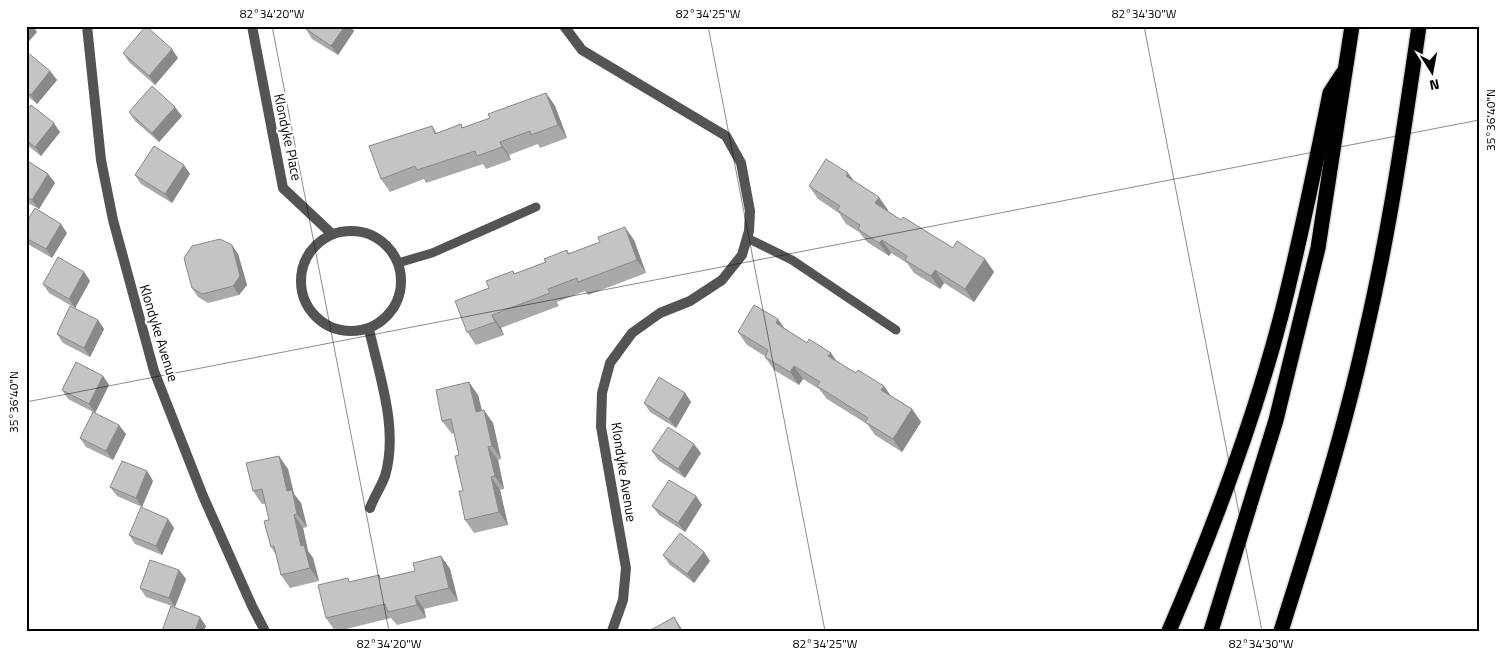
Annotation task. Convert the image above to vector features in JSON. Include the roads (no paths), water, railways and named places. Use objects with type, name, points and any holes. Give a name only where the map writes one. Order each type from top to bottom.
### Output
[{"type":"highway","points":[[1211,631],[1247,517],[1301,322],[1318,248],[1352,26]]},
{"type":"highway","points":[[1281,631],[1340,439],[1366,335],[1396,181],[1419,26]]},
{"type":"highway","points":[[1169,631],[1198,563],[1240,451],[1281,317],[1330,93],[1346,68]]},
{"type":"street","name":"Klondyke Avenue","points":[[87,26],[104,177],[113,220],[154,371],[203,496],[252,606],[266,631]]},
{"type":"street","name":"Klondyke Place","points":[[252,26],[284,188],[332,234]]},
{"type":"street","name":"Klondyke Avenue","points":[[564,26],[582,50],[726,136],[741,163],[750,211],[747,238],[742,255],[722,280],[690,301],[660,313],[632,332],[610,363],[602,393],[601,427],[626,568],[623,600],[612,631]]},
{"type":"street","points":[[352,230],[371,235],[388,246],[398,262],[402,282],[397,302],[386,318],[369,329],[350,332],[330,328],[314,316],[303,300],[300,280],[304,261],[315,244],[332,234],[352,230]]},
{"type":"street","points":[[369,329],[390,427],[388,458],[384,478],[370,508]]},
{"type":"lane","points":[[398,262],[432,253],[536,207]]},
{"type":"lane","points":[[747,238],[792,260],[896,330]]}]
